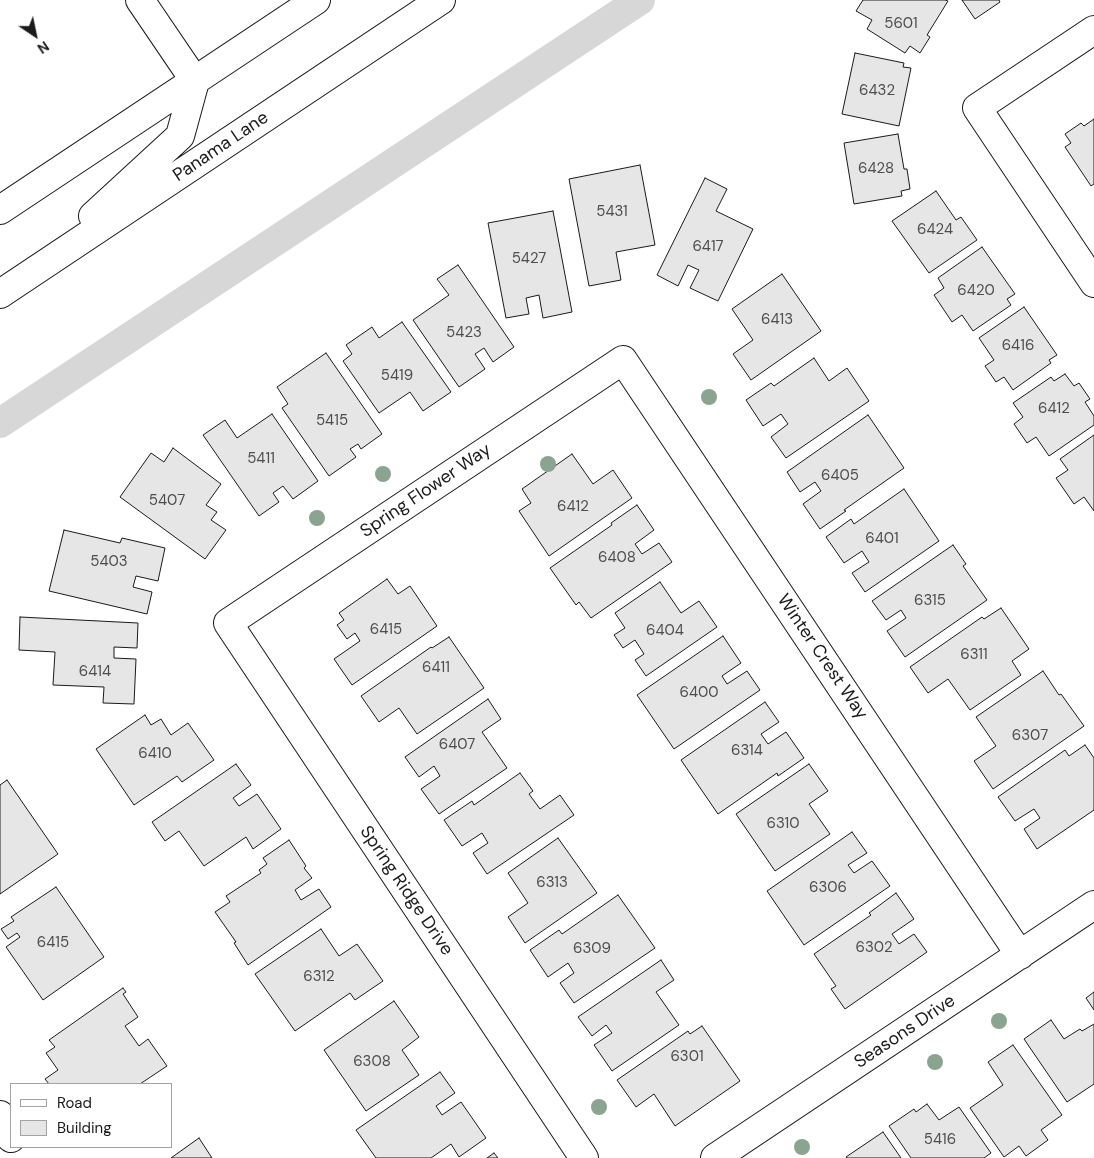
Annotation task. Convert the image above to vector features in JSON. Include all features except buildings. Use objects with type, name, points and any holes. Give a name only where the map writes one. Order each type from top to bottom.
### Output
[{"type":"street","points":[[31,273],[180,136],[195,82],[140,0]]},
{"type":"street","points":[[0,210],[316,0]]},
{"type":"street","name":"Panama Lane","points":[[0,294],[440,0]]},
{"type":"street","points":[[1094,30],[977,108],[1094,283]]},
{"type":"street","name":"Spring Flower Way","points":[[228,623],[623,360]]},
{"type":"street","name":"Winter Crest Way","points":[[623,360],[1020,955]]},
{"type":"street","name":"Spring Ridge Drive","points":[[228,623],[584,1158]]},
{"type":"street","name":"Seasons Drive","points":[[715,1158],[1094,905]]},
{"type":"street","points":[[0,1115],[10,1139]]},
{"type":"waterway","points":[[0,423],[640,0]]}]
